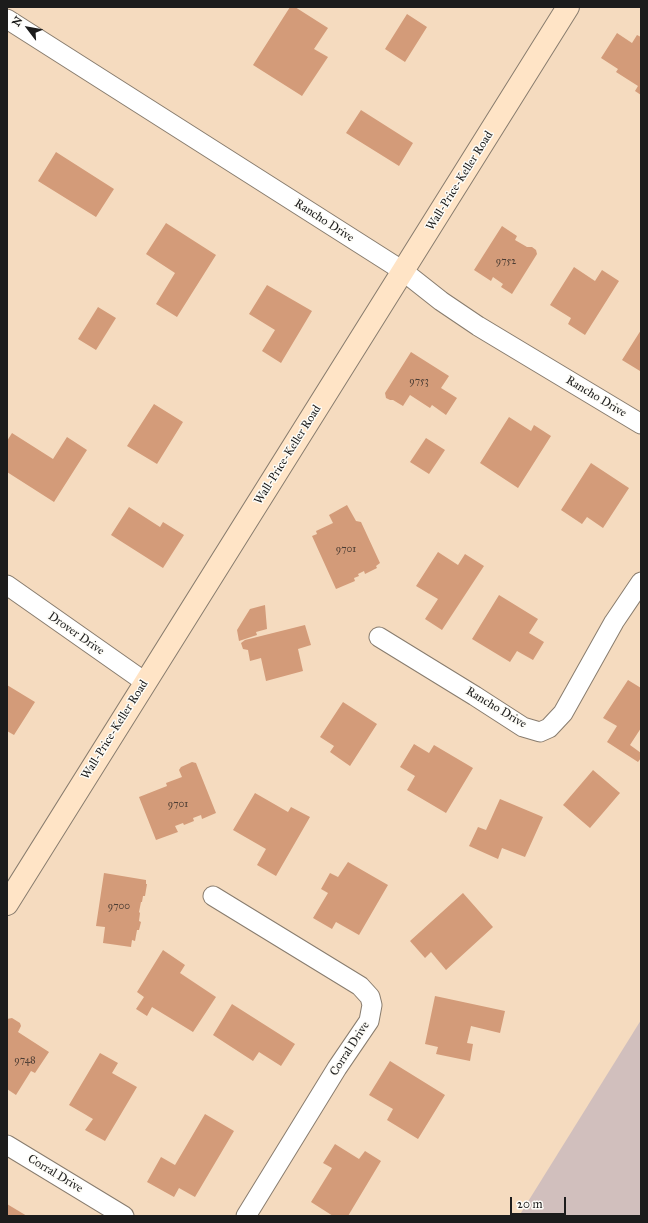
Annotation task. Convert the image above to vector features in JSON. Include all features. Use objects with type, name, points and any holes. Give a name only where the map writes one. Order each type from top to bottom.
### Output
[{"type":"street","name":"Wall-Price-Keller Road","points":[[7,904],[568,7]]},
{"type":"street","name":"Rancho Drive","points":[[7,19],[403,271],[441,301],[478,326],[641,424]]},
{"type":"street","name":"Rancho Drive","points":[[379,637],[523,727],[540,732],[550,728],[563,713],[614,622],[641,582]]},
{"type":"street","name":"Drover Drive","points":[[7,585],[145,682]]},
{"type":"street","name":"Corral Drive","points":[[213,896],[360,986],[370,997],[372,1005],[369,1021],[337,1068],[246,1216]]},
{"type":"street","name":"Corral Drive","points":[[7,1145],[124,1216]]},
{"type":"shaded area","points":[[641,1020],[641,1216],[519,1216]]},
{"type":"building","points":[[290,7],[295,7],[328,28],[314,49],[328,57],[302,96],[253,65]]},
{"type":"building","points":[[407,14],[427,27],[405,62],[385,49]]},
{"type":"building","points":[[617,33],[632,43],[637,35],[641,37],[641,95],[635,91],[638,86],[616,72],[618,69],[601,58]]},
{"type":"building","points":[[361,110],[413,143],[399,166],[346,133]]},
{"type":"building","points":[[56,152],[114,189],[96,217],[38,181]]},
{"type":"building","points":[[166,223],[216,255],[177,317],[156,304],[175,273],[146,254]]},
{"type":"building","points":[[502,226],[517,236],[515,240],[527,247],[532,247],[536,250],[537,254],[512,294],[501,287],[503,284],[493,277],[491,281],[474,270]]},
{"type":"building","points":[[574,267],[595,281],[602,270],[619,281],[585,335],[568,324],[571,318],[550,305]]},
{"type":"building","points":[[267,285],[312,311],[281,363],[262,351],[275,330],[249,314]]},
{"type":"building","points":[[98,307],[116,318],[96,350],[78,339]]},
{"type":"building","points":[[641,330],[641,369],[640,371],[622,360]]},
{"type":"building","points":[[411,352],[449,376],[441,388],[457,398],[446,415],[432,405],[430,408],[410,395],[403,406],[386,398],[385,393]]},
{"type":"building","points":[[154,404],[183,422],[157,464],[127,446]]},
{"type":"building","points":[[509,417],[531,431],[534,425],[551,436],[518,488],[480,463]]},
{"type":"building","points":[[12,433],[53,459],[67,437],[87,450],[54,502],[7,472],[7,441]]},
{"type":"building","points":[[426,438],[445,450],[429,474],[410,462]]},
{"type":"building","points":[[591,463],[629,488],[603,528],[587,517],[582,524],[561,510]]},
{"type":"building","points":[[347,505],[356,521],[361,522],[380,563],[376,566],[377,568],[365,574],[364,571],[358,574],[359,576],[354,578],[355,581],[336,589],[312,536],[317,534],[316,531],[333,523],[329,515]]},
{"type":"building","points":[[129,507],[160,527],[163,522],[184,535],[163,568],[111,535]]},
{"type":"building","points":[[438,552],[458,565],[465,554],[484,566],[442,630],[425,619],[438,599],[416,586]]},
{"type":"building","points":[[499,595],[538,619],[529,633],[544,642],[533,660],[517,651],[510,662],[472,639]]},
{"type":"building","points":[[265,605],[267,629],[256,632],[257,635],[239,641],[237,630],[250,609]]},
{"type":"building","points":[[305,625],[311,645],[298,649],[303,671],[266,681],[261,658],[250,661],[248,650],[243,649],[241,643],[245,640]]},
{"type":"building","points":[[628,680],[641,688],[641,728],[630,745],[641,753],[641,758],[638,762],[607,742],[617,726],[603,718]]},
{"type":"building","points":[[7,685],[35,702],[14,735],[7,731]]},
{"type":"building","points":[[343,702],[377,724],[350,766],[330,752],[334,746],[320,737]]},
{"type":"building","points":[[414,744],[429,753],[434,745],[473,768],[446,813],[407,790],[415,776],[400,767]]},
{"type":"building","points":[[192,762],[196,763],[216,813],[202,819],[201,815],[193,818],[194,821],[184,825],[183,823],[175,826],[178,832],[156,840],[139,797],[167,786],[166,783],[182,777],[179,770],[181,767]]},
{"type":"building","points":[[593,770],[620,793],[590,828],[563,805]]},
{"type":"building","points":[[255,793],[288,812],[291,807],[310,817],[276,876],[257,865],[266,849],[233,830]]},
{"type":"building","points":[[500,799],[543,817],[525,857],[502,848],[498,859],[469,846],[478,827],[486,830]]},
{"type":"building","points":[[348,862],[388,885],[359,935],[336,922],[332,929],[313,918],[328,893],[321,889],[330,873],[338,877]]},
{"type":"building","points":[[104,873],[146,880],[147,884],[145,896],[143,896],[139,912],[139,921],[141,922],[139,930],[137,930],[135,941],[132,940],[131,947],[103,943],[105,927],[96,926]]},
{"type":"building","points":[[463,893],[493,927],[446,970],[431,952],[425,958],[410,941]]},
{"type":"building","points":[[163,950],[185,965],[180,973],[216,997],[193,1032],[152,1007],[147,1016],[136,1009],[144,997],[137,992]]},
{"type":"building","points":[[435,996],[505,1011],[500,1033],[471,1026],[467,1043],[473,1044],[470,1061],[436,1054],[438,1047],[425,1044]]},
{"type":"building","points":[[232,1004],[295,1044],[281,1066],[259,1052],[253,1061],[213,1035]]},
{"type":"building","points":[[12,1018],[20,1023],[21,1026],[18,1032],[49,1052],[35,1073],[31,1071],[16,1095],[7,1089],[7,1019]]},
{"type":"building","points":[[100,1053],[118,1063],[112,1073],[137,1087],[105,1141],[85,1130],[93,1119],[69,1105]]},
{"type":"building","points":[[390,1061],[445,1095],[418,1139],[387,1120],[393,1109],[369,1095]]},
{"type":"building","points":[[205,1114],[234,1131],[195,1197],[179,1188],[174,1197],[147,1182],[161,1157],[175,1165]]},
{"type":"building","points":[[335,1144],[359,1159],[365,1151],[381,1161],[348,1216],[333,1216],[311,1202],[332,1168],[323,1163]]},
{"type":"building","points":[[7,1204],[27,1216],[7,1216]]}]
